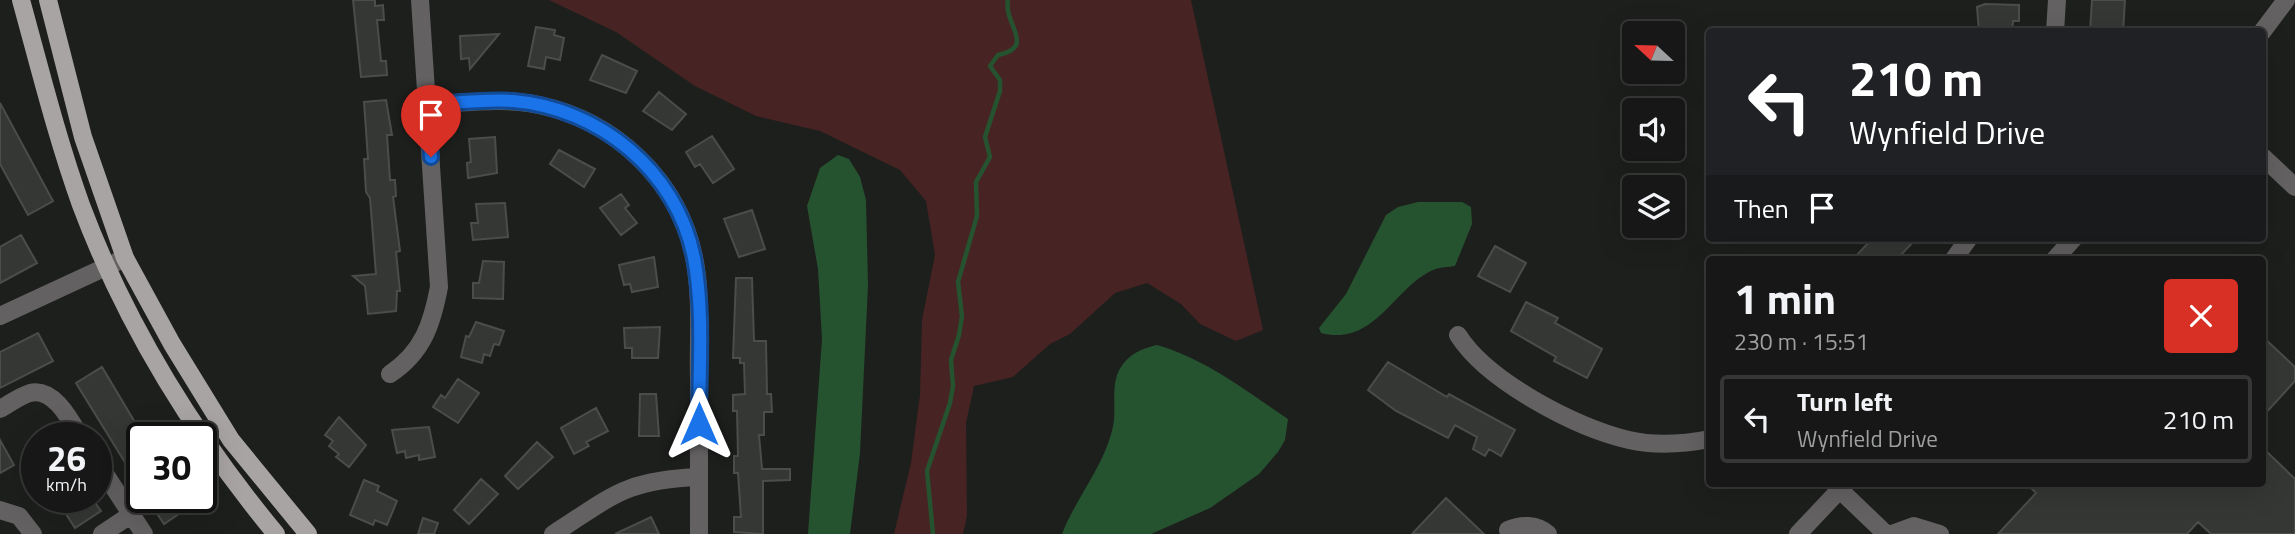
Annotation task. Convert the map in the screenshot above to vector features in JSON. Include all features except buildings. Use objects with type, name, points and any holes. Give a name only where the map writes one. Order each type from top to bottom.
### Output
[{"type":"main road","points":[[22,0],[60,145],[106,267],[148,350],[207,447],[276,534]]},
{"type":"main road","points":[[48,0],[83,137],[125,258],[172,344],[231,440],[307,534]]},
{"type":"street","points":[[390,374],[408,362],[430,328],[439,286],[420,0]]},
{"type":"street","points":[[2055,28],[2057,0]]},
{"type":"street","points":[[2265,28],[2286,0]]},
{"type":"street","points":[[427,105],[511,101],[567,113],[617,138],[659,180],[687,230],[698,290],[699,534]]},
{"type":"street","points":[[2266,160],[2295,187]]},
{"type":"street","points":[[2058,256],[2070,242]]},
{"type":"street","points":[[0,316],[125,258]]},
{"type":"street","points":[[1458,335],[1470,353],[1502,380],[1604,433],[1632,441],[1660,443],[1706,439]]},
{"type":"street","points":[[0,409],[31,393],[42,394],[60,406],[70,422]]},
{"type":"street","points":[[553,534],[589,508],[630,487],[656,479],[699,477]]},
{"type":"street","points":[[112,484],[126,504]]},
{"type":"street","points":[[1798,534],[1842,487]]},
{"type":"street","points":[[1844,487],[1886,534]]},
{"type":"street","points":[[0,510],[19,516],[33,534]]},
{"type":"street","points":[[102,534],[132,513],[144,534]]},
{"type":"street","points":[[1508,530],[1518,525],[1542,529],[1548,534]]},
{"type":"street","points":[[1892,534],[1914,526],[1940,534]]},
{"type":"shaded area","points":[[549,0],[1191,0],[1263,330],[1236,341],[1200,324],[1181,304],[1147,283],[1115,293],[1070,334],[1050,344],[1013,377],[974,386],[966,423],[967,516],[963,534],[894,534],[911,463],[920,395],[922,320],[935,255],[926,201],[900,170],[820,131],[756,116],[695,86],[616,32]]},
{"type":"shaded area","points":[[838,155],[849,159],[860,177],[866,200],[868,285],[860,453],[850,534],[808,534],[822,339],[818,269],[807,206],[820,168]]},
{"type":"shaded area","points":[[1418,202],[1462,202],[1471,207],[1472,224],[1455,266],[1435,269],[1419,278],[1370,324],[1356,331],[1340,335],[1321,333],[1319,328],[1346,294],[1386,215],[1398,207]]},
{"type":"shaded area","points":[[1157,345],[1209,367],[1288,419],[1285,440],[1259,474],[1210,508],[1151,534],[1062,534],[1108,445],[1114,423],[1117,374],[1132,355]]},
{"type":"waterway","points":[[933,534],[927,471],[950,403],[953,386],[951,360],[962,316],[958,282],[977,216],[976,182],[990,157],[985,137],[1000,91],[1000,80],[990,66],[998,55],[1015,46],[1017,40],[1008,0]]},
{"type":"route","points":[[431,157],[427,105],[511,101],[539,105],[592,123],[617,138],[639,158],[659,180],[675,205],[687,230],[694,259],[698,290],[699,424]]}]
